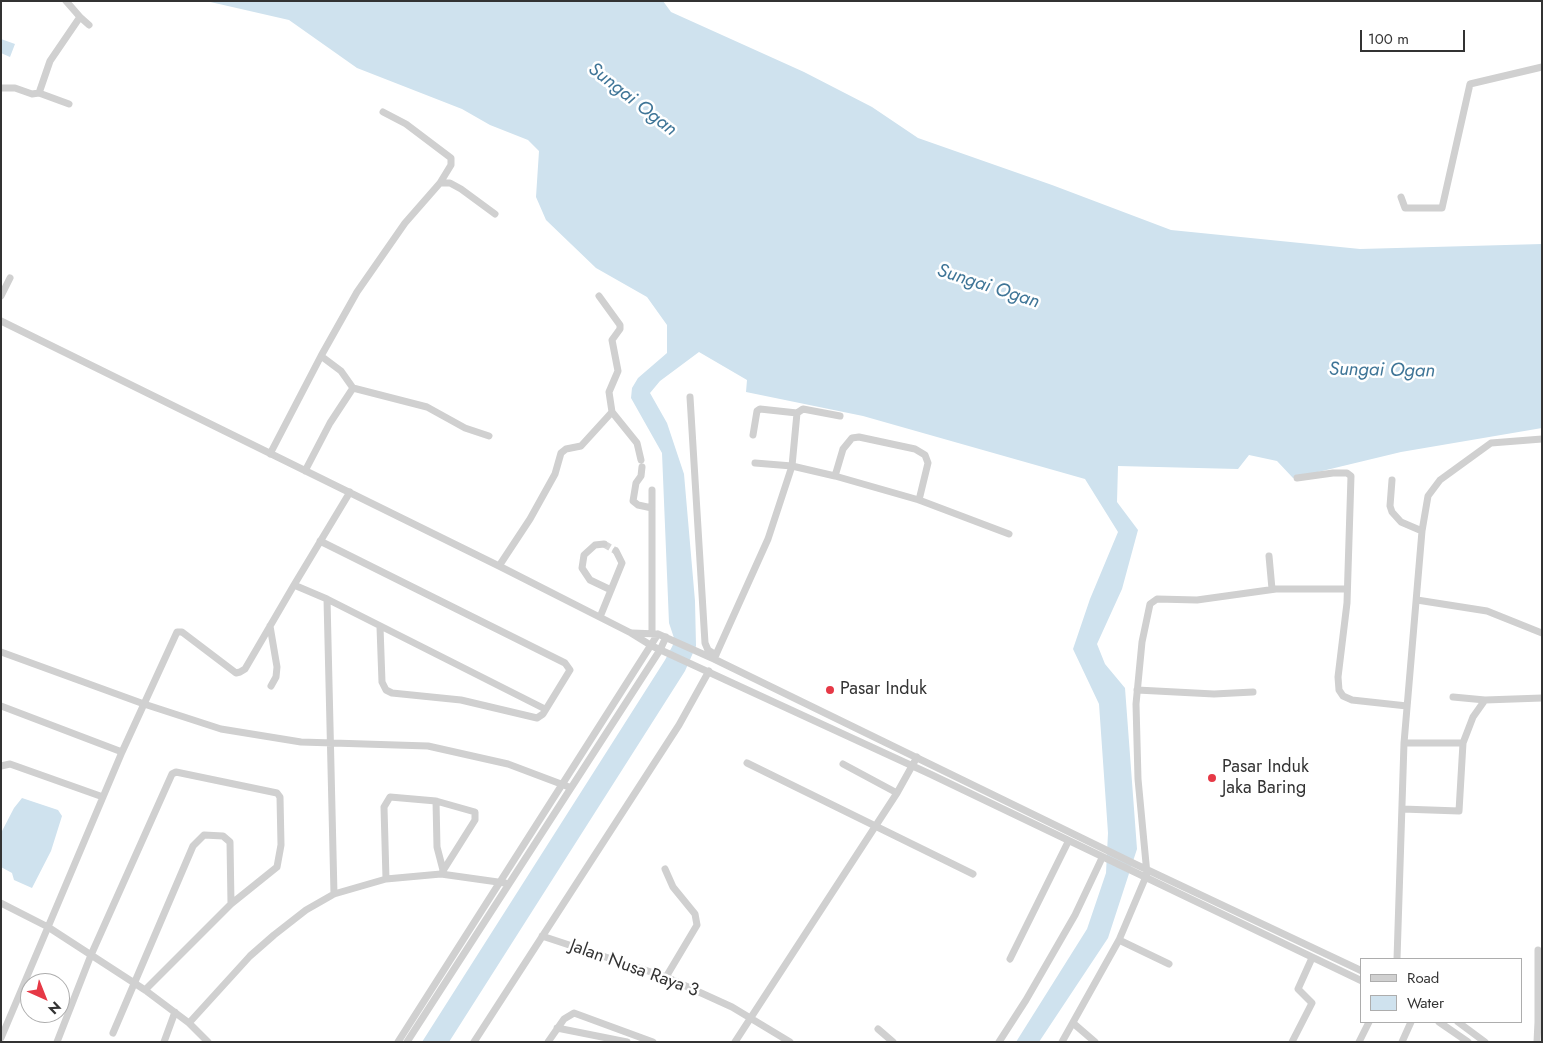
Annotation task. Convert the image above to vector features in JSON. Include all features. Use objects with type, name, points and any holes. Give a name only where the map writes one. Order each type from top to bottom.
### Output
[{"type":"street","points":[[66,1],[89,26]]},
{"type":"street","points":[[38,93],[50,61],[80,17]]},
{"type":"street","points":[[1400,197],[1405,208],[1442,208],[1470,84],[1542,67]]},
{"type":"street","points":[[1,88],[15,88],[32,94],[38,93],[69,104]]},
{"type":"street","points":[[270,454],[357,292],[399,231],[440,183],[451,165],[451,158],[406,124],[384,112]]},
{"type":"street","points":[[440,183],[450,183],[462,189],[495,214]]},
{"type":"street","points":[[1,296],[10,278]]},
{"type":"street","points":[[599,296],[620,325],[620,329],[612,340],[618,374],[609,392],[612,412],[637,443],[641,464],[633,501],[638,505],[652,508]]},
{"type":"street","points":[[1,321],[499,566],[631,633],[652,646],[912,766],[1103,859],[1360,980]]},
{"type":"street","points":[[321,356],[341,371],[353,388],[427,407],[465,428],[489,436]]},
{"type":"street","points":[[305,471],[330,423],[353,388]]},
{"type":"street","points":[[690,396],[705,642],[708,650],[715,657]]},
{"type":"street","points":[[753,435],[757,411],[760,409],[797,413],[803,409],[840,416]]},
{"type":"street","points":[[499,566],[530,519],[555,474],[561,453],[566,449],[581,446],[612,412]]},
{"type":"street","points":[[715,657],[768,539],[792,466],[797,413]]},
{"type":"street","points":[[836,476],[844,448],[852,438],[859,437],[915,450],[925,455],[928,463],[918,500]]},
{"type":"street","points":[[1397,958],[1404,743],[1422,531],[1428,496],[1434,486],[1491,443],[1542,439]]},
{"type":"street","points":[[755,463],[792,466],[836,476],[918,500],[1009,534]]},
{"type":"street","points":[[1298,478],[1333,473],[1347,473],[1351,476],[1347,588],[1338,677],[1340,693],[1352,700],[1407,706]]},
{"type":"street","points":[[1392,480],[1390,506],[1392,512],[1402,522],[1422,531]]},
{"type":"street","points":[[407,1042],[652,646],[655,633],[652,490]]},
{"type":"street","points":[[1,1038],[122,752],[179,631],[236,673],[245,669],[350,492]]},
{"type":"street","points":[[320,541],[565,663],[569,667],[569,673],[546,709],[539,717],[534,718],[461,700],[389,692],[382,682],[380,627]]},
{"type":"street","points":[[604,544],[595,546],[584,555],[582,568],[590,580],[611,590]]},
{"type":"street","points":[[600,617],[622,563],[616,550]]},
{"type":"street","points":[[1269,556],[1272,589]]},
{"type":"street","points":[[294,585],[327,599],[546,709]]},
{"type":"street","points":[[1062,1042],[1119,940],[1146,878],[1147,869],[1138,779],[1137,690],[1147,613],[1153,601],[1217,598],[1272,589],[1347,588]]},
{"type":"street","points":[[327,599],[334,894]]},
{"type":"street","points":[[1417,600],[1487,611],[1542,632]]},
{"type":"street","points":[[270,626],[277,667],[276,677],[271,686]]},
{"type":"street","points":[[631,633],[655,633],[695,651],[715,657],[1135,864],[1360,969]]},
{"type":"street","points":[[566,786],[663,651],[669,639]]},
{"type":"street","points":[[1,652],[144,704],[201,723],[243,734],[293,741],[428,746],[508,764],[566,786]]},
{"type":"street","points":[[474,1042],[679,725],[709,671]]},
{"type":"street","points":[[1137,690],[1214,694],[1253,692]]},
{"type":"street","points":[[1453,697],[1485,700],[1542,698]]},
{"type":"street","points":[[1402,809],[1459,811],[1463,743],[1473,717],[1485,700]]},
{"type":"street","points":[[1,706],[122,752]]},
{"type":"street","points":[[1404,743],[1463,743]]},
{"type":"street","points":[[735,1042],[897,793],[917,757]]},
{"type":"street","points":[[747,763],[972,874]]},
{"type":"street","points":[[1,766],[10,764],[103,797]]},
{"type":"street","points":[[843,764],[897,793]]},
{"type":"street","points":[[57,1042],[91,955],[167,781],[176,772],[272,790],[280,797],[281,845],[277,867],[231,904],[145,990]]},
{"type":"street","points":[[386,879],[384,807],[386,800],[393,797],[436,801],[473,810],[477,816],[442,872]]},
{"type":"street","points":[[436,801],[437,847],[442,872]]},
{"type":"street","points":[[114,1032],[193,846],[204,835],[224,836],[230,842],[231,904]]},
{"type":"street","points":[[1010,959],[1068,842]]},
{"type":"street","points":[[999,1042],[1026,1000],[1075,914],[1103,859]]},
{"type":"street","points":[[665,869],[673,887],[695,914],[697,925],[666,977]]},
{"type":"street","points":[[189,1023],[250,956],[274,934],[306,910],[334,894],[386,879],[442,872],[505,883]]},
{"type":"street","points":[[398,1042],[505,883]]},
{"type":"street","points":[[1,902],[48,927],[145,990],[189,1023],[208,1042]]},
{"type":"street","name":"Jalan Nusa Raya 3","points":[[542,936],[666,977],[732,1007],[790,1042]]},
{"type":"street","points":[[1119,940],[1168,964]]},
{"type":"street","points":[[1537,1042],[1540,1022],[1538,950]]},
{"type":"street","points":[[1292,1042],[1312,1003],[1298,988],[1312,958]]},
{"type":"street","points":[[164,1042],[174,1012]]},
{"type":"street","points":[[548,1042],[568,1015],[574,1013],[653,1042]]},
{"type":"street","points":[[1073,1023],[1095,1042]]},
{"type":"street","points":[[1359,1042],[1368,1023]]},
{"type":"street","points":[[1402,1042],[1411,1023]]},
{"type":"street","points":[[1440,1023],[1468,1042]]},
{"type":"street","points":[[1459,1023],[1485,1042]]},
{"type":"street","points":[[557,1028],[627,1042]]},
{"type":"street","points":[[878,1028],[894,1042]]},
{"type":"water","name":"Sungai Ogan","points":[[206,1],[663,1],[671,12],[804,72],[872,107],[918,138],[1052,185],[1171,230],[1360,249],[1542,244],[1542,428],[1401,452],[1293,478],[1277,461],[1249,455],[1238,469],[1118,466],[1117,502],[1138,530],[1122,589],[1097,644],[1105,664],[1125,688],[1137,849],[1108,938],[1039,1042],[1016,1042],[1087,929],[1106,873],[1108,833],[1099,704],[1073,649],[1090,599],[1118,532],[1085,479],[863,416],[746,392],[747,380],[699,352],[660,381],[650,393],[667,423],[684,474],[695,601],[696,646],[685,671],[449,1042],[422,1042],[665,660],[675,641],[669,623],[662,453],[631,398],[632,388],[638,378],[667,353],[667,325],[647,297],[596,268],[546,220],[536,197],[539,151],[528,140],[490,125],[462,109],[357,68],[289,20]]},
{"type":"water","points":[[1,39],[15,44],[10,57],[1,53]]},
{"type":"water","points":[[22,798],[58,810],[62,816],[51,851],[32,888],[14,880],[12,873],[1,867],[1,833],[14,808]]},
{"type":"tunnel","points":[[604,544],[616,551]]},
{"type":"place","name":"Pasar Induk","points":[[830,690]]},
{"type":"place","name":"Pasar Induk Jaka Baring","points":[[1212,778]]}]
